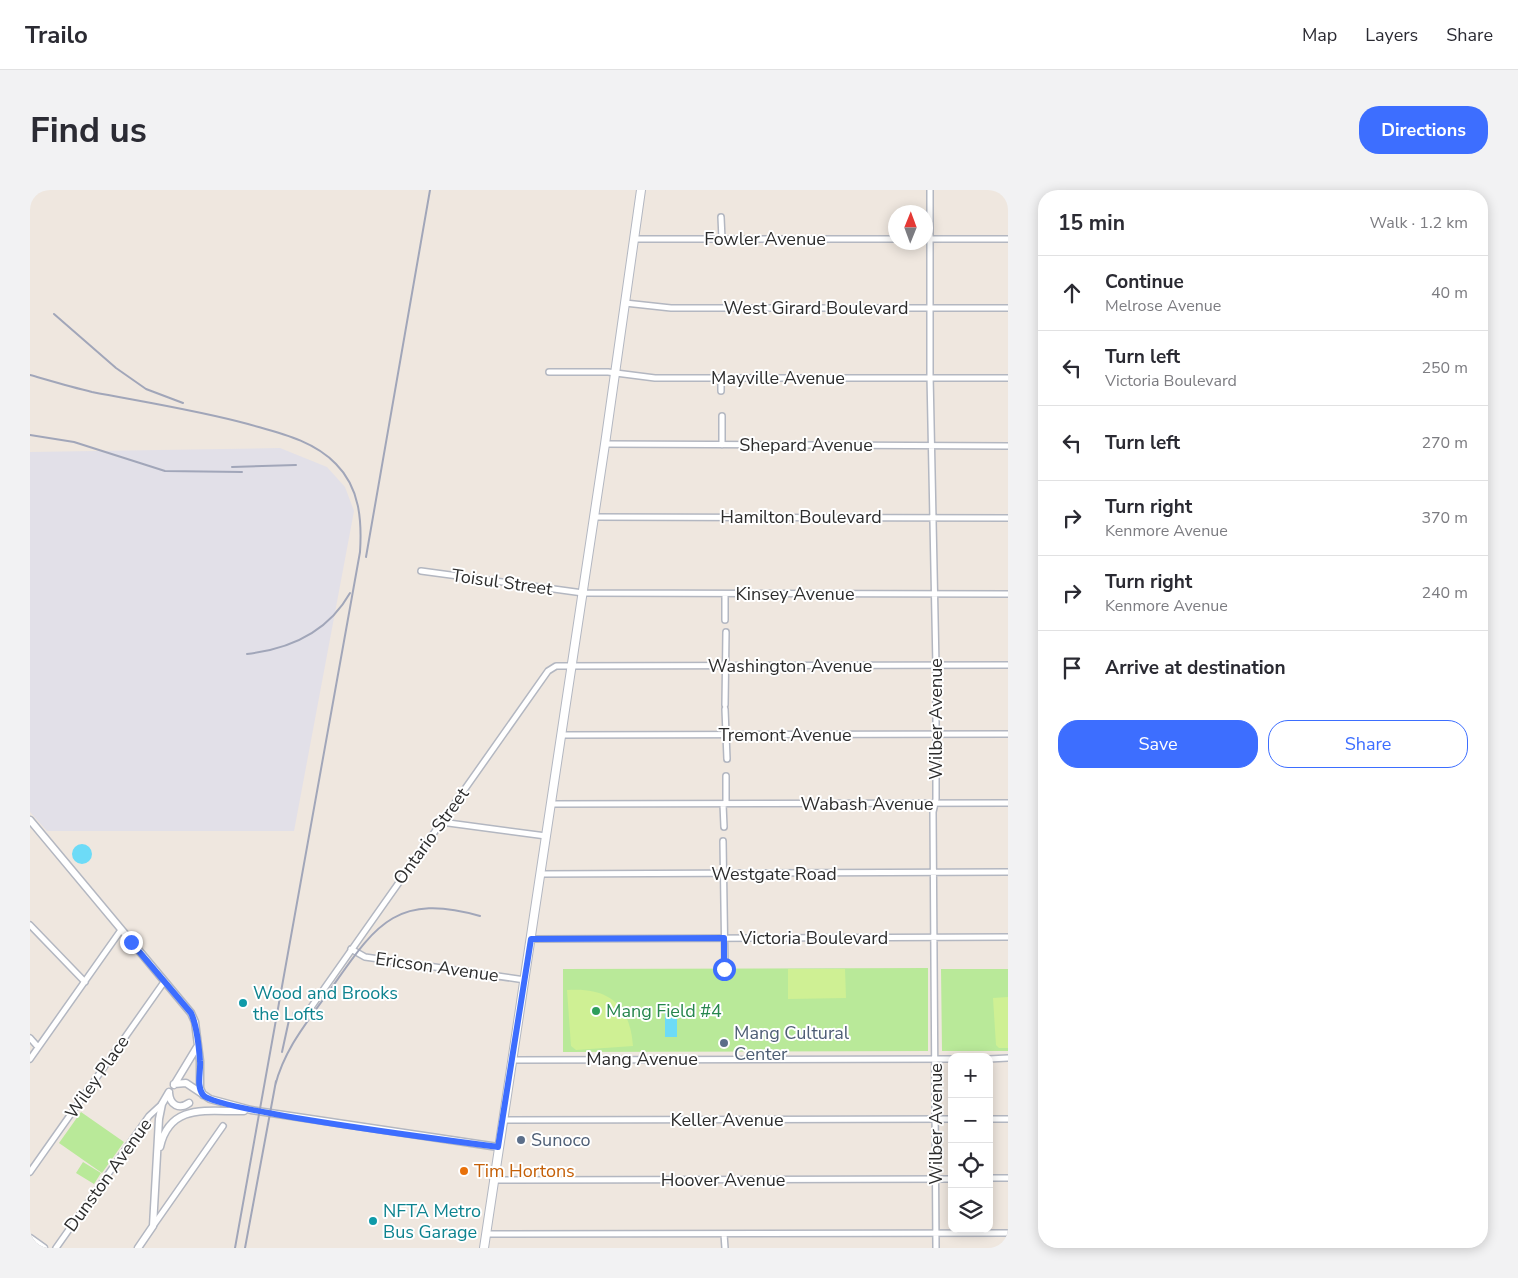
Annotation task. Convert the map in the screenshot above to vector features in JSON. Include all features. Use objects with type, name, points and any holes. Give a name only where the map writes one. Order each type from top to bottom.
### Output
[{"type":"main road","points":[[484,1248],[583,593],[641,190]]},
{"type":"street","name":"Wilber Avenue","points":[[929,205],[930,190]]},
{"type":"street","points":[[721,217],[722,238]]},
{"type":"street","name":"Fowler Avenue","points":[[634,239],[888,239]]},
{"type":"street","points":[[933,239],[1008,239]]},
{"type":"street","name":"Wilber Avenue","points":[[928,250],[936,666],[934,873],[936,1248]]},
{"type":"street","name":"West Girard Boulevard","points":[[625,302],[671,308],[1008,308]]},
{"type":"street","name":"Mayville Avenue","points":[[549,372],[615,373],[656,378],[1008,378]]},
{"type":"street","points":[[721,378],[721,391]]},
{"type":"street","points":[[722,416],[722,445]]},
{"type":"street","name":"Shepard Avenue","points":[[605,444],[1008,446]]},
{"type":"street","name":"Hamilton Boulevard","points":[[594,517],[1008,518]]},
{"type":"street","name":"Toisul Street","points":[[421,571],[583,593]]},
{"type":"street","name":"Kinsey Avenue","points":[[583,593],[1008,594]]},
{"type":"street","points":[[725,594],[725,620]]},
{"type":"street","points":[[726,632],[725,707],[727,759]]},
{"type":"street","name":"Washington Avenue","points":[[572,666],[1008,665]]},
{"type":"street","name":"Ontario Street","points":[[296,1014],[307,1013],[548,671],[556,666],[572,666]]},
{"type":"street","name":"Tremont Avenue","points":[[561,735],[1008,734]]},
{"type":"street","points":[[724,827],[726,776]]},
{"type":"street","name":"Wabash Avenue","points":[[551,804],[1008,803]]},
{"type":"street","points":[[30,820],[191,1013],[195,1022],[200,1061],[196,1089],[186,1109],[166,1130],[156,1165]]},
{"type":"street","points":[[441,822],[546,836]]},
{"type":"street","points":[[724,841],[724,969]]},
{"type":"street","name":"Westgate Road","points":[[540,874],[1008,872]]},
{"type":"street","points":[[30,925],[85,982]]},
{"type":"street","points":[[30,1059],[121,930]]},
{"type":"street","name":"Victoria Boulevard","points":[[531,939],[1008,937]]},
{"type":"street","name":"Ericson Avenue","points":[[351,949],[365,956],[525,980]]},
{"type":"street","name":"Wiley Place","points":[[30,1172],[164,982]]},
{"type":"street","points":[[30,1038],[38,1047]]},
{"type":"street","points":[[153,1226],[159,1118],[162,1104],[197,1047]]},
{"type":"street","points":[[993,1058],[1008,1058]]},
{"type":"street","name":"Mang Avenue","points":[[512,1060],[948,1059]]},
{"type":"street","points":[[174,1084],[182,1082],[203,1095],[222,1103],[251,1110],[498,1147]]},
{"type":"street","points":[[169,1092],[172,1102],[178,1106],[195,1111],[251,1110]]},
{"type":"street","name":"Dunston Avenue","points":[[56,1248],[149,1116],[162,1104]]},
{"type":"street","name":"Keller Avenue","points":[[502,1120],[948,1119]]},
{"type":"street","points":[[993,1119],[1008,1119]]},
{"type":"street","points":[[138,1248],[224,1126]]},
{"type":"street","points":[[993,1178],[1008,1178]]},
{"type":"street","name":"Hoover Avenue","points":[[493,1180],[948,1179]]},
{"type":"street","points":[[486,1234],[1008,1232]]},
{"type":"street","points":[[724,1234],[725,1248]]},
{"type":"street","points":[[30,1238],[44,1248]]},
{"type":"shaded area","points":[[280,448],[327,467],[345,487],[354,511],[294,831],[47,831],[30,812],[30,452]]},
{"type":"green space","points":[[928,968],[928,1051],[563,1052],[563,969]]},
{"type":"green space","points":[[788,969],[845,969],[846,998],[788,999]]},
{"type":"green space","points":[[941,969],[1008,969],[1008,1051],[942,1051]]},
{"type":"green space","name":"Mang Field #4","points":[[567,990],[594,992],[605,995],[614,1001],[622,1009],[627,1019],[633,1046],[576,1050],[571,1046]]},
{"type":"green space","points":[[1008,997],[1008,1048],[999,1048],[996,1045],[993,998]]},
{"type":"green space","points":[[81,1112],[124,1142],[102,1173],[59,1143]]},
{"type":"green space","points":[[83,1162],[101,1173],[94,1184],[76,1173]]},
{"type":"water","points":[[82,844],[89,847],[92,854],[89,861],[82,864],[75,861],[72,854],[75,847]]},
{"type":"water","points":[[665,1012],[677,1012],[677,1037],[665,1037]]},
{"type":"railway","points":[[366,557],[430,190]]},
{"type":"railway","points":[[54,314],[116,368],[146,389],[183,403]]},
{"type":"railway","points":[[30,375],[92,392],[228,419],[295,438],[317,449],[336,464],[350,484],[358,505],[360,552],[235,1248]]},
{"type":"railway","points":[[30,435],[74,442],[165,471],[242,472]]},
{"type":"railway","points":[[232,467],[296,465]]},
{"type":"railway","points":[[247,654],[278,648],[306,636],[331,618],[350,593]]},
{"type":"railway","points":[[275,1086],[289,1050],[302,1029],[356,953],[386,922],[404,913],[424,909],[449,909],[480,916]]},
{"type":"railway","points":[[282,1052],[289,1020]]},
{"type":"railway","points":[[245,1248],[276,1081]]},
{"type":"place","name":"Wood and Brooks the Lofts","points":[[243,1003]]},
{"type":"place","name":"Mang Field #4","points":[[596,1011]]},
{"type":"place","name":"Mang Cultural Center","points":[[724,1043]]},
{"type":"place","name":"Sunoco","points":[[521,1140]]},
{"type":"place","name":"Tim Hortons","points":[[464,1171]]},
{"type":"place","name":"NFTA Metro Bus Garage","points":[[373,1221]]},
{"type":"route","points":[[131,942],[191,1013],[195,1022],[200,1061],[200,1088],[203,1095],[210,1099],[251,1110],[498,1147],[531,939],[724,938],[724,969]]}]
